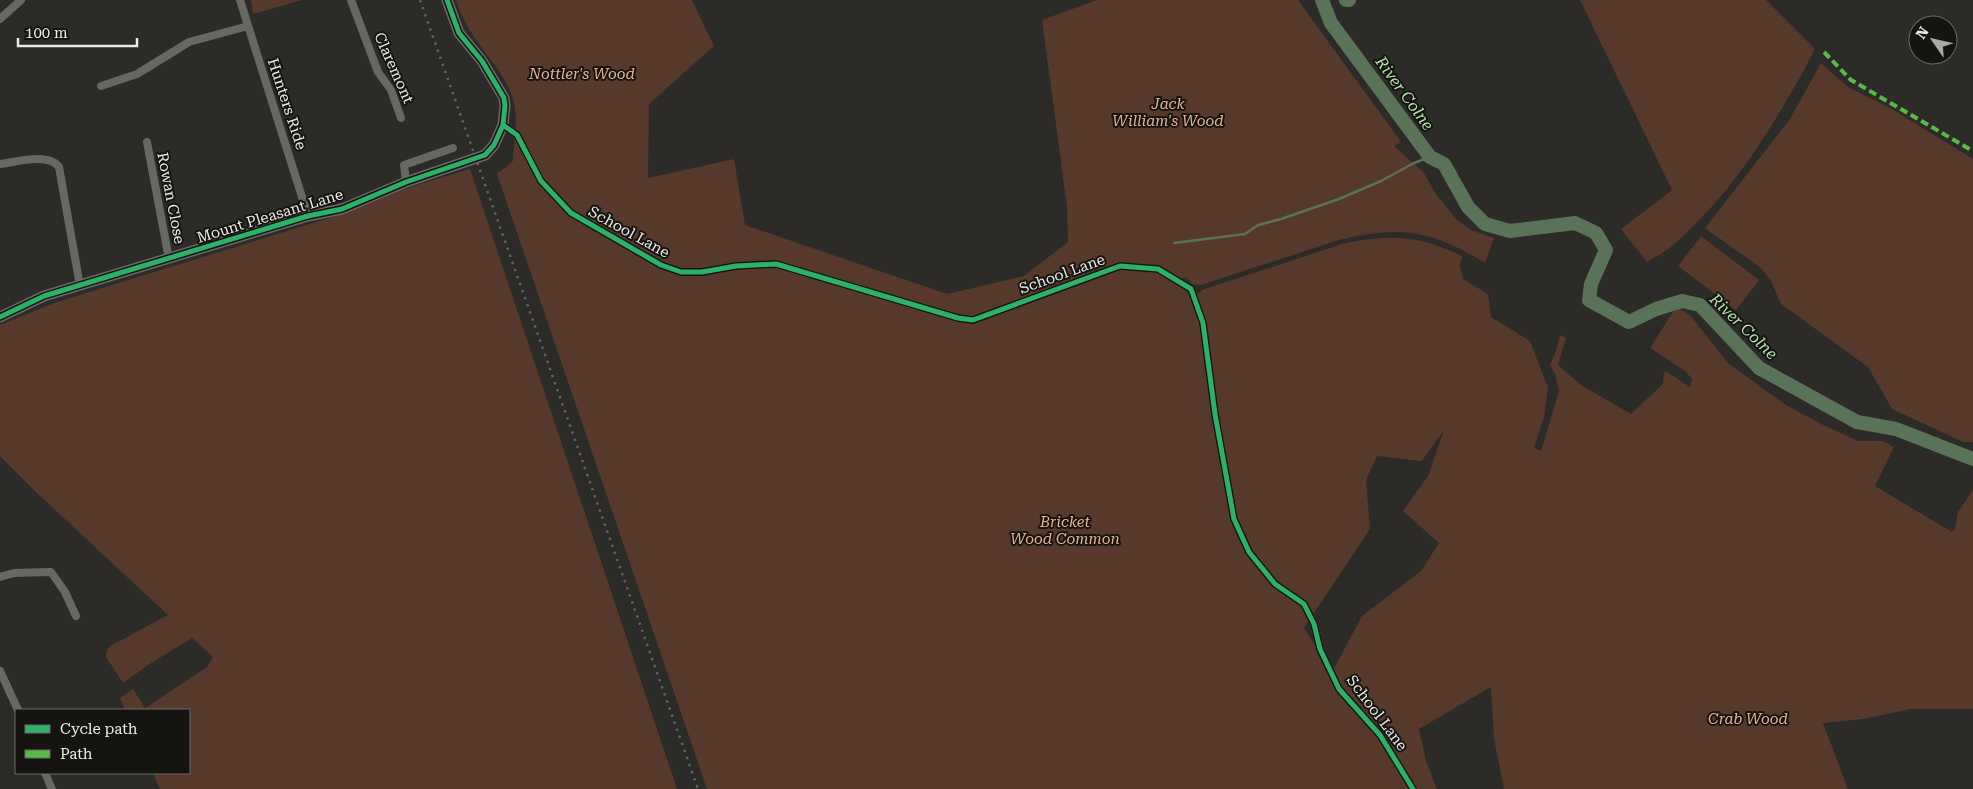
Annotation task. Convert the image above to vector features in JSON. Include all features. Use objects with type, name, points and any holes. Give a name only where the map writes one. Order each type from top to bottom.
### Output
[{"type":"street","points":[[0,19],[21,0]]},
{"type":"street","name":"Hunters Ride","points":[[240,0],[308,216]]},
{"type":"street","name":"Claremont","points":[[351,0],[378,72],[391,90],[401,118]]},
{"type":"street","points":[[448,0],[459,33],[482,61],[504,98],[503,125]]},
{"type":"street","points":[[101,86],[137,74],[189,42],[248,26]]},
{"type":"street","name":"Mount Pleasant Lane","points":[[0,318],[44,296],[308,216],[342,209],[406,182],[486,155],[494,145],[503,125]]},
{"type":"street","name":"School Lane","points":[[503,125],[517,135],[541,181],[571,214],[660,265],[681,272],[702,272],[736,266],[776,264],[958,318],[973,320],[1120,266],[1158,269],[1191,290],[1203,323],[1215,414],[1234,519],[1254,559],[1275,584],[1304,604],[1314,624],[1320,649],[1339,689],[1380,735],[1413,789]]},
{"type":"street","name":"Rowan Close","points":[[147,142],[169,259]]},
{"type":"street","points":[[406,182],[404,165],[453,148]]},
{"type":"street","points":[[0,164],[43,158],[51,160],[59,167],[80,286]]},
{"type":"street","points":[[0,577],[14,573],[50,572],[65,592],[76,616]]},
{"type":"street","points":[[0,671],[18,709]]},
{"type":"street","points":[[45,774],[52,789]]},
{"type":"green space","points":[[251,0],[302,0],[253,14]]},
{"type":"green space","points":[[456,0],[692,0],[714,46],[649,104],[648,178],[734,159],[745,225],[947,294],[1024,276],[1068,242],[1067,207],[1042,20],[1097,0],[1298,0],[1401,142],[1394,146],[1424,173],[1435,193],[1456,219],[1471,230],[1494,238],[1485,263],[1448,243],[1432,237],[1398,232],[1380,233],[1339,240],[1201,285],[1192,284],[1186,277],[1176,282],[1190,294],[1200,293],[1202,290],[1342,244],[1374,239],[1403,238],[1417,240],[1462,256],[1460,266],[1463,279],[1488,294],[1491,317],[1530,341],[1548,388],[1544,417],[1534,448],[1541,451],[1559,391],[1555,374],[1550,365],[1560,335],[1566,338],[1558,365],[1581,385],[1631,414],[1663,384],[1666,371],[1690,387],[1692,379],[1685,371],[1650,348],[1676,307],[1690,315],[1728,363],[1786,405],[1858,441],[1882,441],[1894,447],[1875,486],[1952,532],[1955,529],[1958,512],[1973,490],[1973,709],[1911,709],[1863,719],[1823,723],[1848,789],[1504,789],[1494,739],[1491,687],[1419,729],[1426,761],[1437,789],[707,789],[497,174],[513,161],[516,120],[512,96],[501,74],[465,22]],"holes":[[[1444,430],[1428,476],[1403,511],[1439,543],[1421,571],[1362,616],[1332,672],[1304,628],[1370,529],[1366,480],[1377,456],[1422,461]]]},
{"type":"green space","points":[[1580,0],[1766,0],[1814,48],[1784,105],[1733,180],[1694,226],[1669,248],[1647,262],[1621,229],[1672,190]]},
{"type":"green space","points":[[1821,63],[1848,87],[1890,108],[1973,159],[1973,442],[1963,442],[1892,409],[1868,367],[1781,304],[1771,281],[1761,268],[1705,228],[1790,119]]},
{"type":"green space","points":[[470,169],[677,789],[160,789],[153,774],[190,774],[190,709],[125,709],[120,698],[133,689],[145,708],[207,667],[213,657],[192,638],[123,683],[106,657],[107,649],[168,615],[39,495],[0,456],[0,325],[54,303],[339,215],[397,191]]},
{"type":"green space","points":[[1701,236],[1759,280],[1736,310],[1678,266]]},
{"type":"waterway","name":"River Colne","points":[[1322,0],[1331,23],[1430,157],[1444,164],[1468,207],[1485,224],[1510,231],[1575,223],[1596,233],[1606,250],[1591,284],[1589,300],[1629,322],[1656,309],[1682,301],[1700,305],[1759,368],[1857,422],[1896,429],[1973,459]]},
{"type":"waterway","points":[[1174,243],[1245,234],[1258,225],[1339,199],[1430,157]]},
{"type":"railway","points":[[420,0],[698,789]]},
{"type":"marked path","points":[[1824,52],[1851,80],[1973,151]]},
{"type":"cycle path","points":[[0,317],[44,296],[308,216],[342,209],[406,182],[485,155],[494,145],[503,125],[504,98],[482,61],[459,33],[447,0]]},
{"type":"cycle path","points":[[503,125],[517,135],[541,181],[571,213],[661,265],[681,272],[702,272],[736,266],[776,264],[958,318],[973,320],[1120,266],[1158,269],[1191,289],[1203,323],[1215,414],[1234,519],[1249,552],[1275,584],[1304,604],[1314,624],[1320,649],[1339,689],[1380,735],[1413,789]]},
{"type":"park label","name":"Nottler's Wood","points":[[582,74]]},
{"type":"park label","name":"Jack William's Wood","points":[[1168,112]]},
{"type":"park label","name":"Bricket Wood Common","points":[[1065,530]]},
{"type":"park label","name":"Crab Wood","points":[[1748,719]]}]
